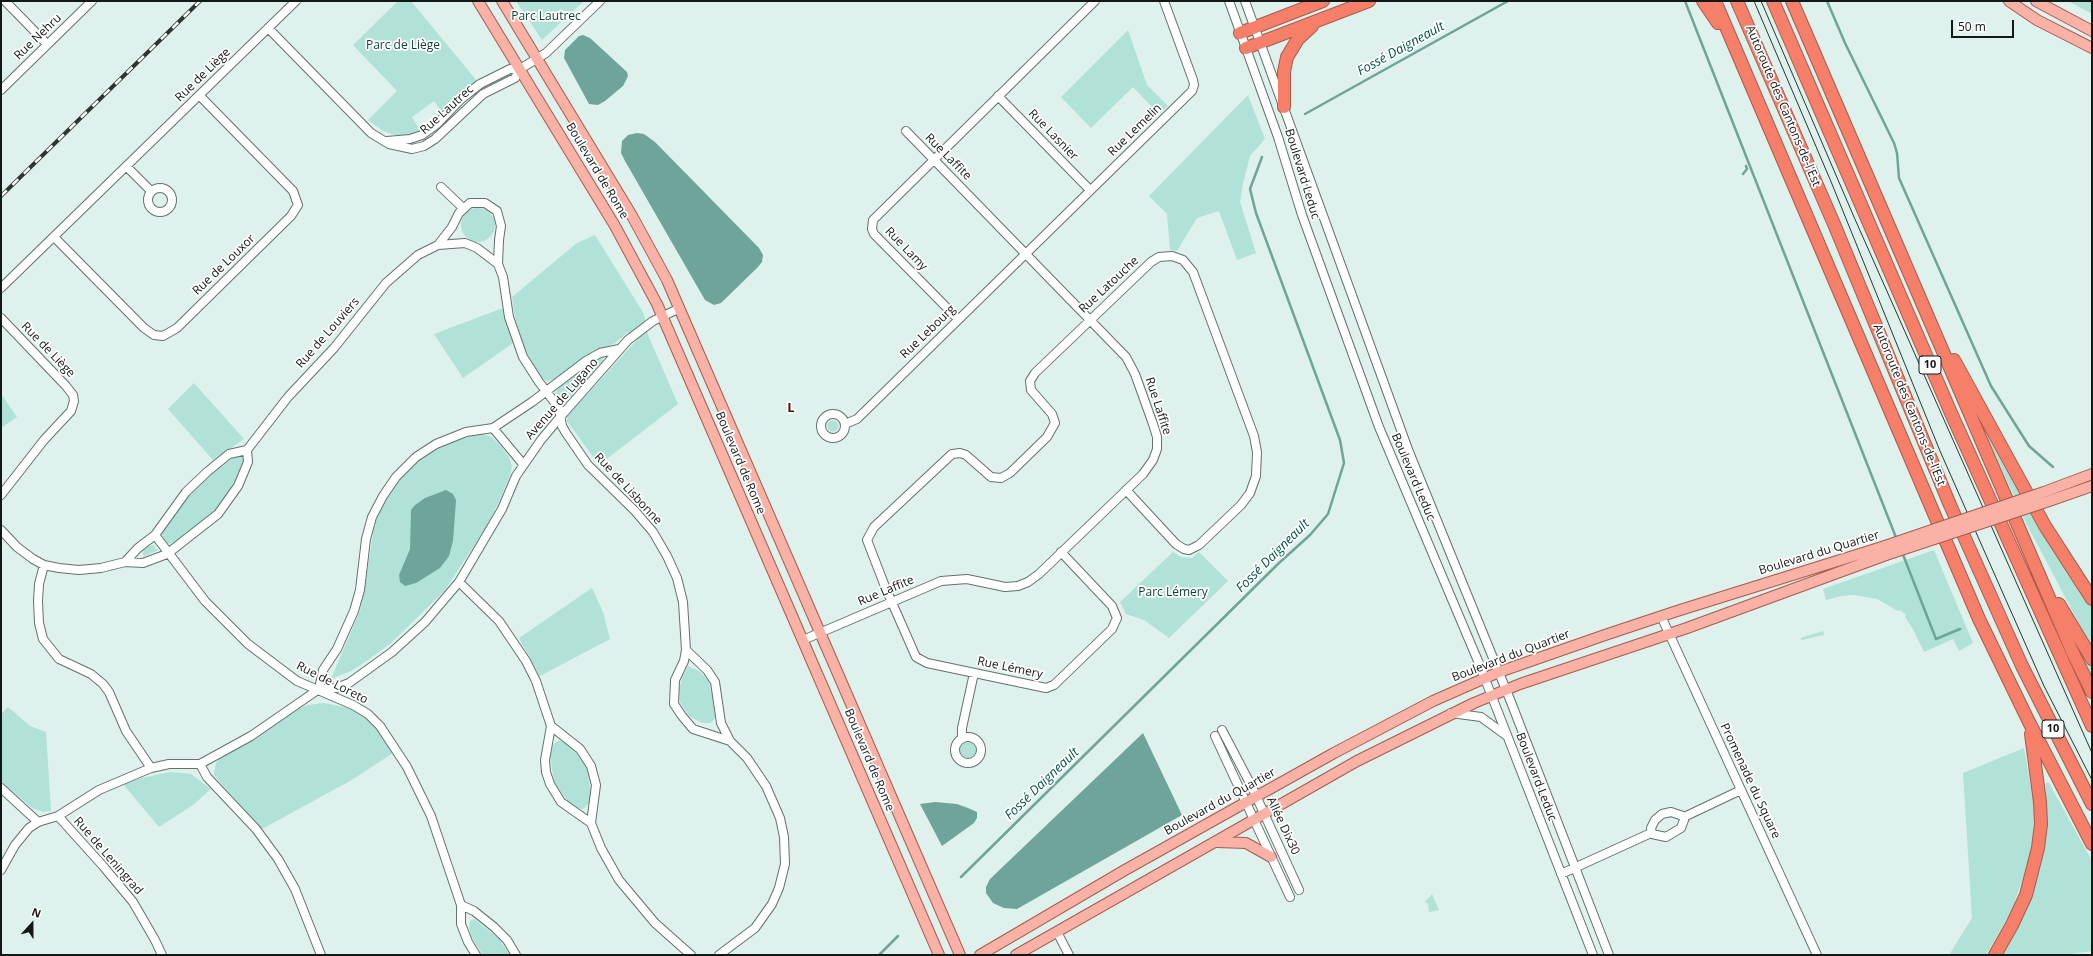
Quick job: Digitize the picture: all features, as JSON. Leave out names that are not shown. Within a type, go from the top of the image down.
[{"type":"highway","points":[[1240,33],[1323,1]]},
{"type":"highway","points":[[1246,48],[1318,22],[1369,1]]},
{"type":"highway","points":[[1703,1],[1735,47]]},
{"type":"highway","points":[[1715,1],[1956,568],[2029,722],[2092,844]]},
{"type":"highway","name":"Autoroute des Cantons-de-l'Est","points":[[1738,1],[1834,224],[1950,505],[2022,666],[2092,804]]},
{"type":"highway","name":"10","points":[[1773,1],[1952,413],[2092,726]]},
{"type":"highway","points":[[1792,1],[2072,651],[2092,692]]},
{"type":"highway","points":[[1284,107],[1284,72],[1287,56],[1298,39],[1318,22]]},
{"type":"highway","points":[[1925,311],[1978,401],[2045,526],[2092,599]]},
{"type":"highway","points":[[2034,562],[2092,659]]},
{"type":"highway","points":[[1995,955],[2022,905],[2033,873],[2038,848],[2041,824],[2040,802],[2029,722]]},
{"type":"main road","name":"Boulevard de Rome","points":[[478,1],[615,226],[662,316],[939,955]]},
{"type":"main road","name":"Boulevard de Rome","points":[[502,1],[641,232],[680,308],[960,955]]},
{"type":"main road","points":[[2009,1],[2037,20],[2092,48]]},
{"type":"main road","points":[[2036,1],[2092,31]]},
{"type":"main road","name":"Boulevard du Quartier","points":[[2047,496],[2092,474]]},
{"type":"main road","name":"Boulevard du Quartier","points":[[1016,955],[1381,748],[1451,713],[1492,695],[1668,634],[1884,551],[2047,496],[2092,486]]},
{"type":"main road","name":"Boulevard du Quartier","points":[[980,955],[1246,802],[1397,719],[1484,678],[1661,616],[1884,551]]},
{"type":"main road","points":[[1215,842],[1241,842],[1256,847],[1271,857]]},
{"type":"street","points":[[4,1],[47,44]]},
{"type":"street","name":"Rue Nehru","points":[[1,90],[92,1]]},
{"type":"street","name":"Rue de Liège","points":[[1,288],[296,1]]},
{"type":"street","name":"Rue Lautrec","points":[[268,28],[366,128],[384,141],[410,139],[422,135],[434,126],[480,84],[510,70],[520,69],[537,59],[550,49],[600,1]]},
{"type":"street","points":[[933,159],[1095,1]]},
{"type":"street","name":"Rue Lemelin","points":[[1026,253],[1194,87],[1193,80],[1164,1]]},
{"type":"street","name":"Boulevard Leduc","points":[[1229,1],[1278,137],[1300,210],[1377,420],[1492,695],[1593,955]]},
{"type":"street","name":"Boulevard Leduc","points":[[1245,1],[1407,447],[1499,672],[1609,955]]},
{"type":"street","name":"Rue de Louxor","points":[[54,237],[144,328],[154,335],[163,336],[177,328],[291,216],[298,205],[293,191],[199,95]]},
{"type":"street","name":"Rue Lasnier","points":[[998,96],[1090,190]]},
{"type":"street","name":"Rue Laffite","points":[[803,640],[948,579],[967,579],[1005,587],[1018,586],[1033,579],[1147,470],[1153,460],[1157,444],[1155,431],[1131,365],[1122,353],[906,131]]},
{"type":"street","name":"Rue Lamy","points":[[933,159],[877,214],[873,220],[872,229],[958,319]]},
{"type":"street","points":[[126,166],[151,192]]},
{"type":"street","points":[[441,187],[463,208],[470,203],[477,202],[492,206],[497,211],[502,226],[498,240],[498,264],[503,277],[509,317],[517,343],[531,370],[559,408],[561,416]]},
{"type":"street","name":"Rue de Louviers","points":[[438,245],[452,227],[463,208]]},
{"type":"street","name":"Rue de Louviers","points":[[247,450],[288,397],[334,348],[386,283],[418,255],[438,245],[465,243],[477,248],[498,264]]},
{"type":"street","name":"Rue Lebourg","points":[[845,424],[857,418],[1026,253]]},
{"type":"street","name":"Rue Latouche","points":[[891,602],[868,546],[867,537],[870,531],[952,454],[966,454],[991,477],[1002,478],[1010,473],[1047,437],[1055,423],[1052,414],[1032,392],[1030,385],[1032,378],[1153,260],[1169,256],[1183,260],[1193,272],[1257,447],[1256,476],[1247,497],[1199,545],[1193,549],[1184,549],[1176,544],[1126,490]]},
{"type":"street","name":"Avenue de Lugano","points":[[1,870],[19,840],[29,828],[38,822],[58,816],[99,790],[151,768],[170,764],[200,764],[252,736],[319,689],[336,688],[349,684],[392,652],[425,622],[459,582],[499,516],[523,464],[561,416],[613,359],[619,349],[634,335],[645,326],[662,316],[680,308]]},
{"type":"street","name":"Rue de Liège","points":[[1,318],[66,386],[73,395],[74,401],[71,411],[41,444],[1,495]]},
{"type":"street","name":"Avenue de Lugano","points":[[319,689],[323,670],[337,649],[354,611],[370,523],[383,496],[400,473],[425,450],[466,432],[493,428],[600,353],[619,349]]},
{"type":"street","name":"Rue de Lisbonne","points":[[561,416],[562,426],[588,465],[644,521],[668,556],[677,578],[682,602],[686,650],[684,661],[675,680],[674,704],[677,710],[693,729],[730,741]]},
{"type":"street","points":[[493,428],[523,464]]},
{"type":"street","points":[[1,530],[17,547],[44,565],[79,570],[101,568],[125,562],[143,563],[167,554],[218,514],[238,486],[248,462],[247,450],[229,454],[207,472],[186,492],[155,535],[138,548],[125,562]]},
{"type":"street","name":"Rue de Loreto","points":[[155,535],[167,554],[212,608],[245,641],[284,672],[298,681],[353,705],[368,714],[380,726],[396,747],[431,816],[461,905],[461,924],[468,942],[476,955]]},
{"type":"street","name":"Rue Lémery","points":[[891,602],[916,657],[927,663],[1036,687],[1049,688],[1115,626],[1117,614],[1112,606],[1061,552]]},
{"type":"street","points":[[44,565],[39,584],[38,601],[39,623],[43,639],[59,659],[91,674],[103,684],[109,692],[126,731],[151,768]]},
{"type":"street","points":[[459,582],[484,604],[512,638],[536,681],[552,726],[580,749],[591,766],[596,785],[591,823]]},
{"type":"street","name":"Promenade du Square","points":[[1661,616],[1668,634],[1818,955]]},
{"type":"street","name":"Rue de Lisbonne","points":[[686,650],[707,670],[715,682],[722,723],[730,741],[753,766],[769,791],[781,822],[785,856],[779,888],[765,916],[745,936],[719,955]]},
{"type":"street","points":[[962,738],[962,728],[974,673]]},
{"type":"street","points":[[1451,713],[1481,718],[1509,738]]},
{"type":"street","points":[[552,726],[545,760],[546,772],[550,784],[561,802],[591,823],[611,866],[629,894],[655,923],[691,955]]},
{"type":"street","name":"Allée Dix30","points":[[1222,730],[1256,797],[1299,890]]},
{"type":"street","name":"Allée Dix30","points":[[1215,736],[1290,897]]},
{"type":"street","points":[[200,764],[206,777],[256,828],[278,859],[295,889],[321,955]]},
{"type":"street","points":[[1,788],[38,822]]},
{"type":"street","points":[[1651,832],[1660,837],[1669,836],[1681,828],[1684,817],[1741,790]]},
{"type":"street","points":[[1651,832],[1653,822],[1662,814],[1674,812],[1684,817]]},
{"type":"street","name":"Rue de Leningrad","points":[[58,816],[133,902],[162,955]]},
{"type":"street","points":[[1561,874],[1651,832]]},
{"type":"street","points":[[461,905],[474,911],[494,928],[506,940],[516,955]]},
{"type":"street","points":[[1057,932],[1069,955]]},
{"type":"green space","name":"Parc de Liège","points":[[398,1],[411,1],[477,81],[445,110],[441,111],[434,101],[412,117],[420,131],[408,135],[395,135],[383,131],[368,120],[397,91],[353,45]]},
{"type":"green space","name":"Parc Lautrec","points":[[516,1],[584,1],[542,40]]},
{"type":"green space","points":[[2068,1],[2092,1],[2092,14]]},
{"type":"green space","points":[[1128,30],[1147,85],[1168,106],[1159,114],[1133,87],[1091,128],[1061,97]]},
{"type":"green space","points":[[1248,95],[1265,139],[1250,156],[1240,202],[1256,253],[1237,260],[1219,211],[1197,218],[1177,251],[1170,250],[1167,214],[1149,196]]},
{"type":"green space","points":[[478,208],[490,213],[495,225],[490,237],[478,242],[466,237],[461,225],[466,213]]},
{"type":"green space","points":[[595,235],[644,314],[648,335],[678,404],[599,465],[567,421],[567,416],[637,340],[628,332],[615,343],[591,353],[553,380],[546,381],[540,376],[525,350],[515,317],[512,297],[577,243]]},
{"type":"green space","points":[[503,308],[513,343],[463,378],[434,334]]},
{"type":"green space","points":[[602,356],[604,363],[569,401],[561,402],[556,395],[557,388]]},
{"type":"green space","points":[[194,383],[244,439],[213,460],[168,409]]},
{"type":"green space","points":[[1965,387],[2092,603],[2092,648],[2026,523]]},
{"type":"green space","points":[[1,394],[17,417],[1,428]]},
{"type":"green space","points":[[831,421],[835,421],[837,422],[837,430],[831,431],[828,428],[828,424]]},
{"type":"green space","points":[[479,434],[490,436],[500,445],[509,457],[512,466],[510,475],[498,504],[485,529],[445,590],[420,615],[391,643],[368,660],[351,671],[331,679],[360,611],[374,527],[379,510],[388,495],[413,463],[448,443]]},
{"type":"green space","points":[[234,457],[242,457],[245,461],[241,472],[218,509],[178,541],[168,544],[164,541],[162,532],[179,507],[201,483]]},
{"type":"green space","points":[[154,545],[157,551],[144,556],[142,551],[144,548]]},
{"type":"green space","points":[[1934,550],[1973,643],[1959,651],[1953,639],[1924,652],[1913,629],[1905,617],[1906,615],[1900,610],[1898,611],[1877,599],[1854,595],[1841,596],[1826,600],[1823,589]]},
{"type":"green space","name":"Parc Lémery","points":[[1173,552],[1181,557],[1192,558],[1199,552],[1228,581],[1169,638],[1144,620],[1126,614],[1120,602]]},
{"type":"green space","points":[[592,588],[603,612],[610,639],[540,676],[519,638]]},
{"type":"green space","points":[[1823,631],[1824,635],[1802,640],[1800,638]]},
{"type":"green space","points":[[2080,648],[2092,667],[2092,678],[2076,650]]},
{"type":"green space","points":[[688,666],[699,671],[708,680],[716,710],[715,718],[711,723],[702,723],[689,716],[680,702],[679,690],[682,678]]},
{"type":"green space","points":[[324,703],[348,708],[368,720],[377,729],[393,753],[350,781],[262,829],[216,778],[214,774],[216,763],[220,758],[257,737],[295,710],[308,705]]},
{"type":"green space","points":[[8,707],[30,726],[46,732],[51,811],[43,812],[32,808],[1,781],[1,714]]},
{"type":"green space","points":[[558,741],[564,741],[572,747],[587,768],[591,795],[589,803],[583,809],[575,808],[569,803],[554,782],[550,753],[553,745]]},
{"type":"green space","points":[[968,742],[975,747],[976,750],[971,757],[968,758],[961,753],[960,750],[965,743]]},
{"type":"green space","points":[[2024,748],[2034,806],[2033,840],[2024,876],[2011,912],[1986,955],[1949,955],[1972,918],[1963,773]]},
{"type":"green space","points":[[170,772],[191,774],[211,789],[193,805],[159,827],[123,784]]},
{"type":"green space","points":[[2046,783],[2049,783],[2092,861],[2092,951],[2064,955],[2001,955],[2027,907],[2041,862],[2046,827]]},
{"type":"green space","points":[[1432,894],[1439,910],[1429,912],[1428,904],[1425,902]]},
{"type":"green space","points":[[474,919],[499,939],[510,955],[483,955],[472,938],[469,929],[470,921]]},
{"type":"shaded area","points":[[583,35],[590,38],[627,72],[628,76],[623,86],[598,105],[589,104],[564,58],[565,50],[579,36]]},
{"type":"shaded area","points":[[637,133],[644,134],[655,142],[759,248],[763,255],[762,262],[757,268],[721,303],[714,305],[705,300],[621,153],[622,141],[628,135]]},
{"type":"shaded area","points":[[446,490],[453,494],[456,500],[453,541],[449,556],[440,568],[416,583],[405,586],[400,582],[399,575],[410,549],[411,510],[425,498]]},
{"type":"shaded area","points":[[1143,733],[1182,815],[1017,909],[1004,908],[993,903],[986,893],[986,887],[990,879]]},
{"type":"shaded area","points":[[935,802],[957,804],[968,808],[977,812],[977,818],[974,823],[942,846],[920,804]]},
{"type":"waterway","name":"Fossé Daigneault","points":[[1305,114],[1508,1]]},
{"type":"waterway","points":[[1685,1],[1897,540]]},
{"type":"waterway","points":[[1827,1],[1845,43],[1894,143],[1897,153],[1899,178],[1991,386],[2029,446],[2053,467]]},
{"type":"waterway","name":"Fossé Daigneault","points":[[961,877],[1279,563],[1310,535],[1328,514],[1344,463],[1340,440],[1256,213],[1250,189],[1262,157]]},
{"type":"waterway","name":"Fossé Daigneault","points":[[1743,174],[1747,169],[1746,166]]},
{"type":"waterway","points":[[1902,552],[1936,639],[1960,629]]},
{"type":"waterway","name":"Fossé Daigneault","points":[[879,955],[898,936]]},
{"type":"tram line","points":[[1754,1],[1832,184],[1940,451],[2044,686],[2092,780]]},
{"type":"tram line","points":[[1761,1],[1854,217],[2092,753]]},
{"type":"railway","points":[[1,196],[200,1]]},
{"type":"district","name":"L","points":[[791,408]]}]
